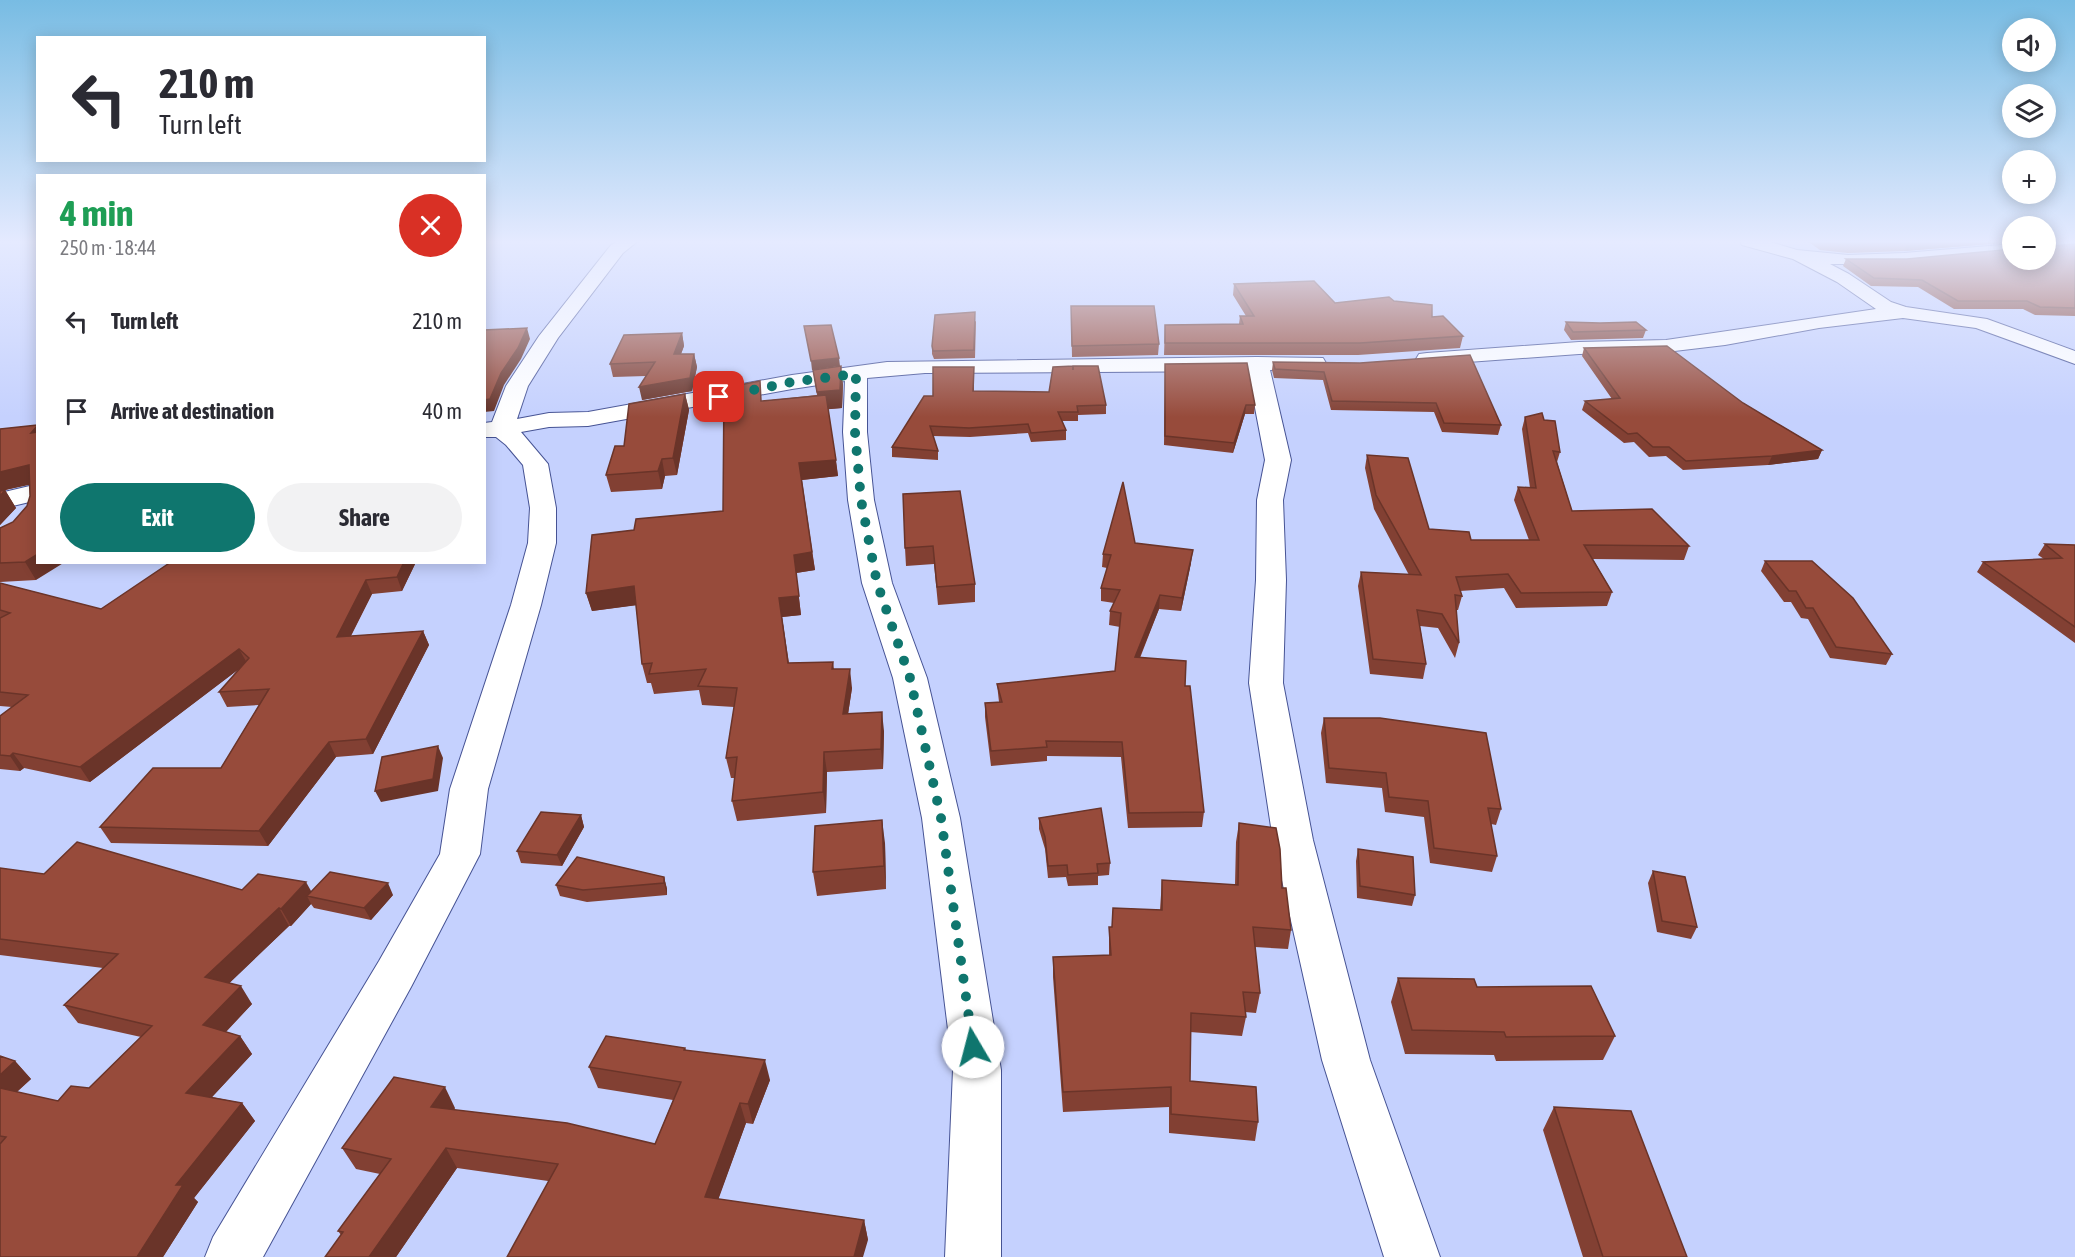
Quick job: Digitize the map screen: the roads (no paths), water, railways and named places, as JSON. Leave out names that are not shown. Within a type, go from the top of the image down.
[{"type":"street","points":[[493,429],[549,336],[577,300]]},
{"type":"street","points":[[1875,300],[1884,306],[1904,312],[1980,323],[2075,358]]},
{"type":"street","points":[[1401,360],[1579,348],[1666,346],[1725,339],[1820,322],[1904,312]]},
{"type":"street","points":[[1257,363],[1278,460],[1270,500],[1271,580],[1266,683],[1293,840],[1346,1059],[1412,1257]]},
{"type":"street","points":[[493,429],[549,420],[588,419],[792,382],[925,367],[1094,368],[1336,363]]},
{"type":"street","points":[[856,374],[855,432],[861,500],[877,583],[910,678],[941,818],[977,1070],[973,1257]]},
{"type":"street","points":[[533,461],[556,431],[588,419]]},
{"type":"street","points":[[233,1257],[396,974],[460,854],[470,789],[526,605],[542,543],[543,508],[533,461],[514,440],[493,429]]},
{"type":"street","points":[[0,501],[36,492]]},
{"type":"street","points":[[21,524],[36,502]]}]
